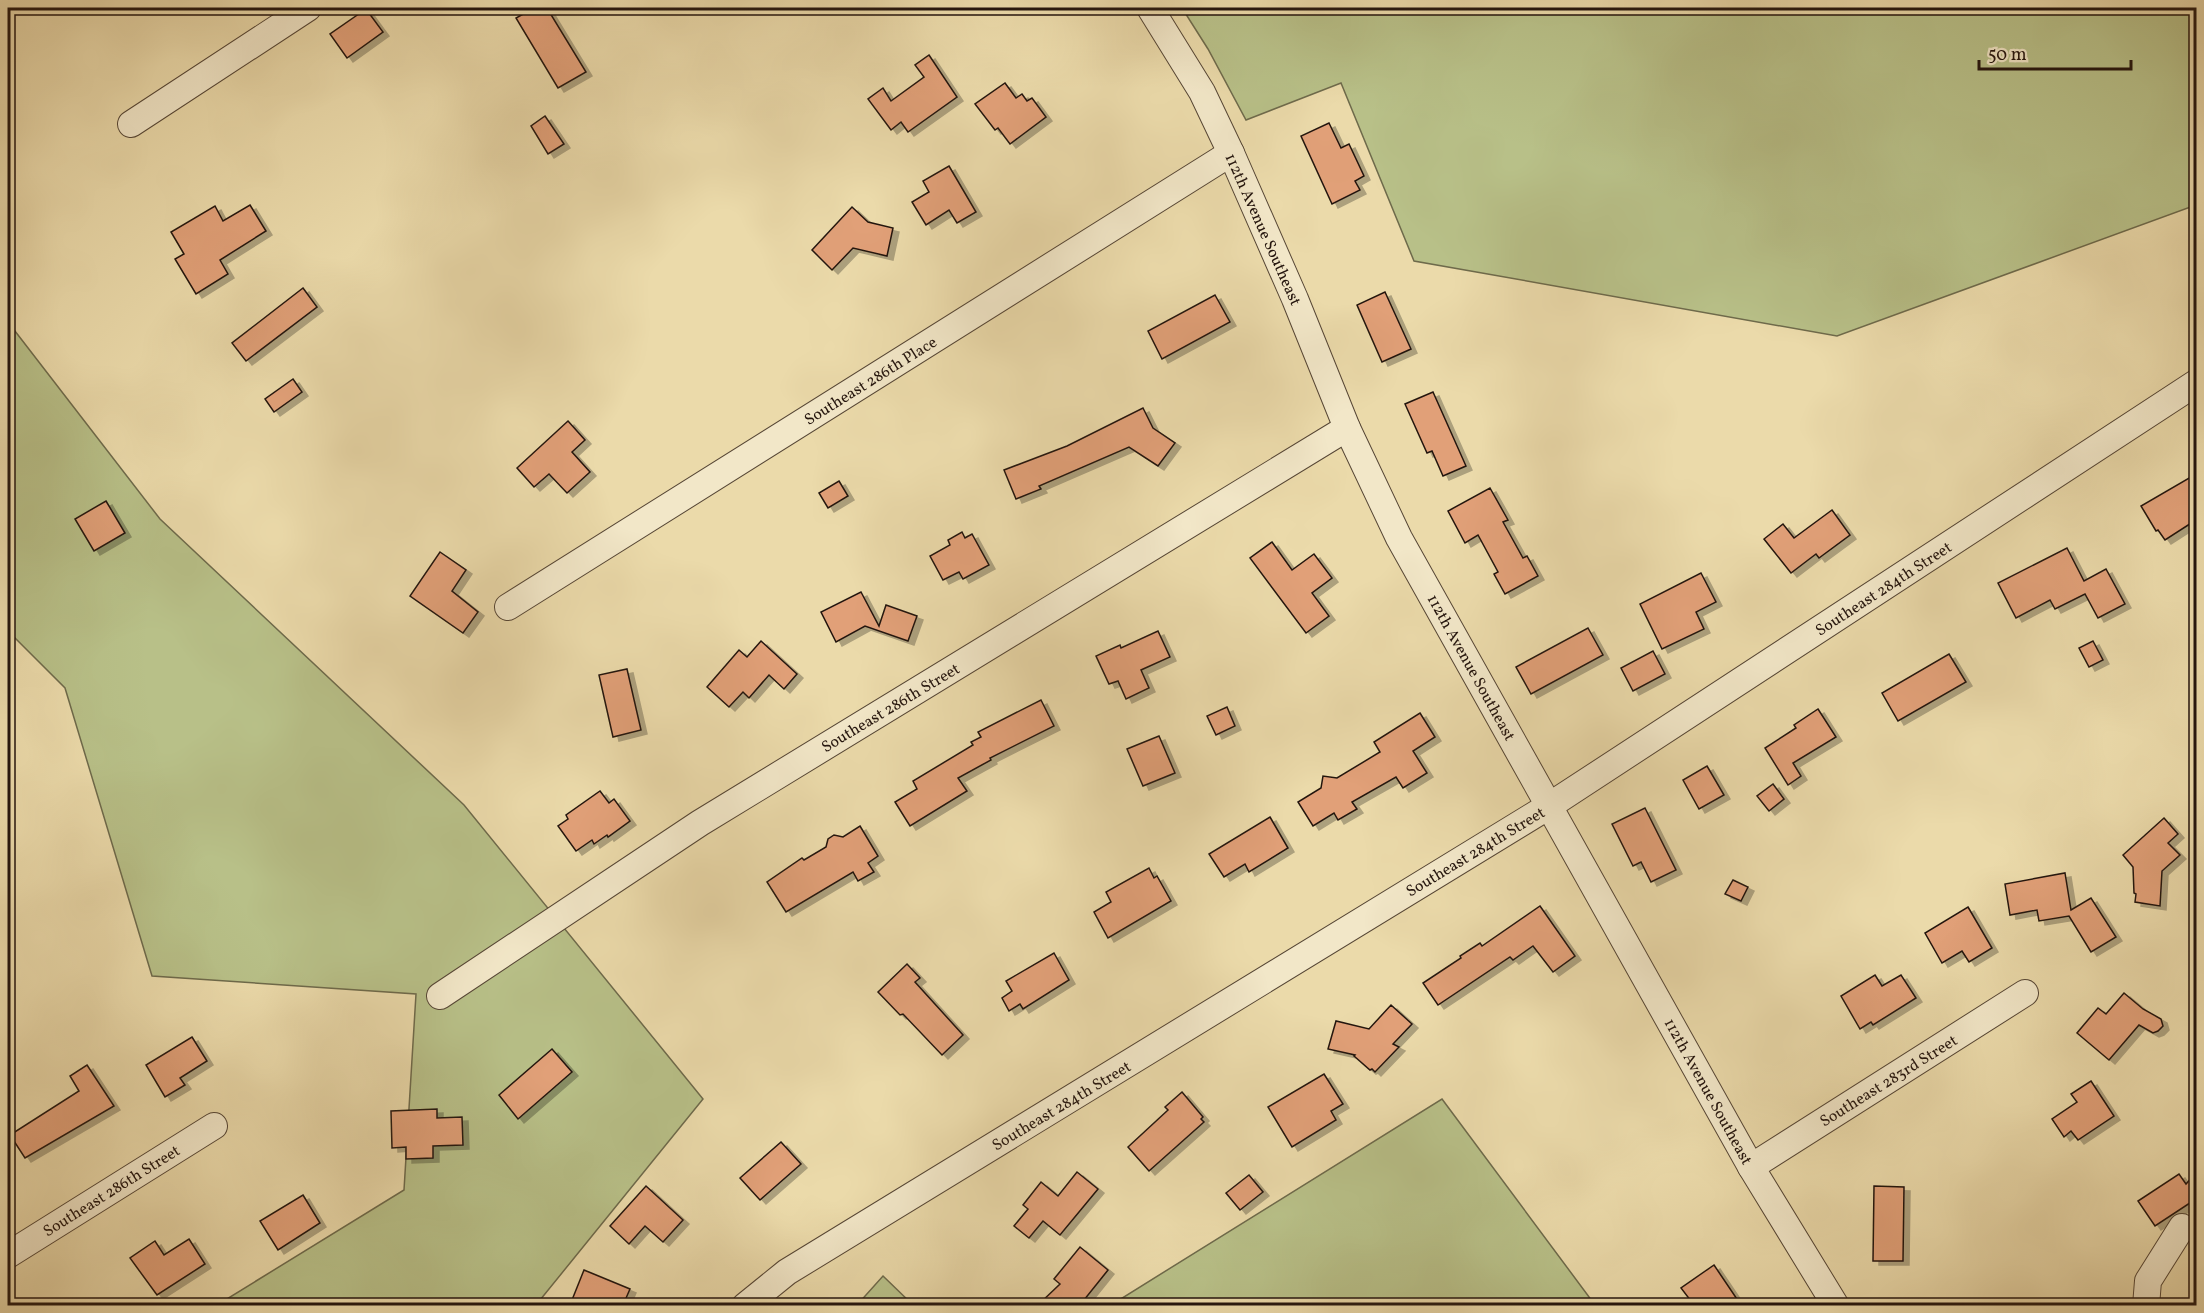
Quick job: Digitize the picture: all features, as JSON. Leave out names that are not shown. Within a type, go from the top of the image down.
[{"type":"street","points":[[131,124],[308,8]]},
{"type":"street","name":"112th Avenue Southeast","points":[[1150,8],[1202,92],[1232,153],[1347,428],[1399,538],[1751,1167],[1836,1305]]},
{"type":"street","name":"Southeast 286th Place","points":[[508,607],[1232,153]]},
{"type":"street","name":"Southeast 284th Street","points":[[746,1305],[749,1300],[797,1266],[1549,806],[2196,383]]},
{"type":"street","name":"Southeast 286th Street","points":[[440,996],[700,823],[1347,428]]},
{"type":"street","name":"Southeast 283rd Street","points":[[1751,1167],[2025,993]]},
{"type":"street","name":"Southeast 286th Street","points":[[8,1255],[214,1126]]},
{"type":"street","points":[[2146,1305],[2148,1281],[2182,1227]]},
{"type":"green space","points":[[1182,8],[2196,8],[2196,205],[1837,336],[1414,261],[1341,83],[1246,120],[1208,49]]},
{"type":"green space","points":[[8,322],[160,519],[464,805],[703,1099],[536,1305],[217,1305],[404,1190],[416,994],[152,976],[65,688],[8,631]]},
{"type":"green space","points":[[1442,1099],[1595,1305],[1111,1305]]},
{"type":"green space","points":[[883,1276],[913,1305],[857,1305]]},
{"type":"building","points":[[534,8],[547,8],[586,72],[558,88],[516,18]]},
{"type":"building","points":[[366,9],[383,32],[347,58],[330,34]]},
{"type":"building","points":[[929,55],[957,97],[908,132],[901,122],[891,130],[868,99],[883,88],[891,101],[924,77],[915,65]]},
{"type":"building","points":[[1005,83],[1016,98],[1022,94],[1027,101],[1032,98],[1046,117],[1010,144],[998,128],[995,130],[975,104]]},
{"type":"building","points":[[545,116],[564,144],[548,154],[531,126]]},
{"type":"building","points":[[1329,123],[1341,148],[1349,144],[1364,176],[1355,181],[1360,190],[1332,204],[1301,136]]},
{"type":"building","points":[[949,166],[976,212],[957,223],[949,210],[926,225],[912,202],[929,192],[923,181]]},
{"type":"building","points":[[250,205],[266,231],[220,260],[228,274],[196,294],[175,259],[184,254],[171,232],[215,206],[223,221]]},
{"type":"building","points":[[852,207],[868,222],[893,228],[887,256],[853,248],[832,270],[812,250]]},
{"type":"building","points":[[303,288],[317,307],[246,361],[232,343]]},
{"type":"building","points":[[1385,292],[1411,349],[1382,362],[1357,305]]},
{"type":"building","points":[[1215,295],[1230,322],[1162,359],[1148,331]]},
{"type":"building","points":[[293,379],[302,392],[274,412],[265,399]]},
{"type":"building","points":[[1433,392],[1466,466],[1443,476],[1432,451],[1427,453],[1405,404]]},
{"type":"building","points":[[1143,408],[1153,428],[1175,443],[1158,466],[1129,447],[1039,486],[1041,489],[1016,499],[1004,470],[1067,446]]},
{"type":"building","points":[[568,421],[585,440],[572,452],[590,472],[567,493],[549,474],[534,487],[517,468]]},
{"type":"building","points":[[2196,474],[2196,520],[2165,540],[2158,530],[2156,531],[2141,506]]},
{"type":"building","points":[[839,481],[848,496],[828,508],[819,493]]},
{"type":"building","points":[[1490,488],[1508,520],[1503,522],[1523,558],[1527,556],[1538,576],[1505,594],[1494,574],[1498,572],[1478,535],[1465,543],[1448,511]]},
{"type":"building","points":[[106,501],[125,533],[94,551],[75,519]]},
{"type":"building","points":[[1832,510],[1850,535],[1819,558],[1816,554],[1791,573],[1764,539],[1783,524],[1794,538]]},
{"type":"building","points":[[962,532],[965,538],[972,534],[989,565],[963,579],[959,572],[943,580],[930,556],[950,545],[948,540]]},
{"type":"building","points":[[1272,542],[1292,570],[1314,554],[1332,578],[1312,593],[1329,616],[1306,633],[1250,558]]},
{"type":"building","points":[[2067,548],[2084,581],[2106,569],[2125,604],[2098,618],[2085,594],[2055,609],[2050,600],[2016,618],[1998,583]]},
{"type":"building","points":[[440,552],[466,570],[452,591],[478,612],[463,633],[410,596]]},
{"type":"building","points":[[1701,573],[1716,602],[1696,612],[1704,629],[1662,649],[1640,604]]},
{"type":"building","points":[[861,592],[879,626],[886,605],[917,616],[908,641],[865,626],[836,642],[821,612]]},
{"type":"building","points":[[1588,628],[1603,655],[1531,694],[1516,667]]},
{"type":"building","points":[[1158,631],[1170,657],[1141,670],[1149,688],[1126,699],[1118,681],[1109,684],[1096,656],[1120,645],[1121,648]]},
{"type":"building","points":[[761,641],[797,674],[784,689],[769,675],[749,698],[743,692],[729,707],[707,687],[739,650],[747,657]]},
{"type":"building","points":[[2093,641],[2103,660],[2089,667],[2079,648]]},
{"type":"building","points":[[1653,651],[1665,674],[1633,691],[1621,668]]},
{"type":"building","points":[[1949,654],[1966,682],[1898,721],[1882,693]]},
{"type":"building","points":[[627,669],[641,730],[613,737],[599,675]]},
{"type":"building","points":[[1041,700],[1054,726],[990,758],[991,760],[958,778],[967,791],[910,826],[895,802],[917,789],[913,781],[973,745],[971,742],[981,737],[978,732]]},
{"type":"building","points":[[1227,707],[1235,726],[1216,735],[1207,716]]},
{"type":"building","points":[[1818,709],[1836,737],[1793,763],[1801,776],[1788,785],[1765,748],[1796,728],[1794,725]]},
{"type":"building","points":[[1420,713],[1435,737],[1413,751],[1427,773],[1403,788],[1396,777],[1352,802],[1357,809],[1338,820],[1334,813],[1313,826],[1298,802],[1321,788],[1323,776],[1337,778],[1380,752],[1374,742]]},
{"type":"building","points":[[1159,736],[1175,773],[1143,786],[1127,749]]},
{"type":"building","points":[[1707,766],[1724,795],[1699,809],[1683,780]]},
{"type":"building","points":[[1773,784],[1784,799],[1769,811],[1757,796]]},
{"type":"building","points":[[600,791],[609,803],[614,799],[630,821],[608,837],[607,835],[594,844],[592,840],[576,851],[558,826],[568,819],[566,815]]},
{"type":"building","points":[[1645,808],[1676,870],[1651,882],[1641,862],[1633,866],[1612,824]]},
{"type":"building","points":[[1270,817],[1288,848],[1249,872],[1245,864],[1224,877],[1209,854]]},
{"type":"building","points":[[2164,818],[2178,834],[2168,843],[2180,855],[2162,871],[2160,906],[2135,902],[2133,867],[2123,855]]},
{"type":"building","points":[[860,826],[878,856],[868,863],[874,872],[858,881],[853,872],[786,912],[767,882],[802,858],[804,860],[826,847],[828,839],[834,835],[843,837]]},
{"type":"building","points":[[1149,868],[1154,878],[1157,876],[1171,901],[1108,938],[1094,912],[1111,902],[1106,892]]},
{"type":"building","points":[[2065,873],[2071,910],[2091,898],[2116,937],[2091,952],[2069,916],[2039,921],[2037,910],[2010,915],[2005,884]]},
{"type":"building","points":[[1733,880],[1748,887],[1741,901],[1725,894]]},
{"type":"building","points":[[1540,906],[1575,956],[1553,972],[1533,946],[1513,960],[1510,957],[1438,1005],[1423,983],[1461,958],[1460,956],[1480,943],[1482,946]]},
{"type":"building","points":[[1968,907],[1992,948],[1969,962],[1962,951],[1942,963],[1925,933]]},
{"type":"building","points":[[1054,953],[1069,980],[1023,1009],[1020,1004],[1009,1011],[1002,998],[1012,991],[1006,981]]},
{"type":"building","points":[[907,964],[920,978],[915,982],[963,1035],[942,1055],[903,1014],[900,1015],[878,992]]},
{"type":"building","points":[[1875,975],[1882,986],[1901,975],[1916,998],[1873,1025],[1871,1022],[1860,1029],[1841,996]]},
{"type":"building","points":[[2124,993],[2143,1009],[2161,1019],[2163,1026],[2153,1033],[2139,1025],[2109,1060],[2077,1033],[2098,1008],[2106,1014]]},
{"type":"building","points":[[1391,1005],[1412,1024],[1393,1044],[1399,1047],[1375,1072],[1355,1055],[1328,1049],[1336,1021],[1369,1029]]},
{"type":"building","points":[[192,1037],[207,1061],[180,1078],[185,1085],[165,1097],[146,1065]]},
{"type":"building","points":[[552,1049],[572,1072],[518,1119],[499,1095]]},
{"type":"building","points":[[87,1065],[114,1106],[25,1158],[10,1135],[79,1091],[70,1076]]},
{"type":"building","points":[[1324,1074],[1343,1104],[1331,1111],[1336,1120],[1292,1147],[1268,1107]]},
{"type":"building","points":[[2091,1081],[2114,1116],[2078,1140],[2071,1131],[2064,1137],[2052,1119],[2077,1102],[2071,1094]]},
{"type":"building","points":[[1182,1092],[1203,1117],[1201,1119],[1204,1122],[1149,1171],[1128,1147],[1168,1110],[1165,1107]]},
{"type":"building","points":[[437,1109],[437,1118],[462,1117],[463,1145],[433,1146],[433,1158],[406,1159],[406,1147],[392,1148],[391,1111]]},
{"type":"building","points":[[781,1142],[801,1164],[760,1200],[740,1178]]},
{"type":"building","points":[[1077,1172],[1098,1189],[1060,1235],[1043,1221],[1029,1238],[1014,1226],[1028,1209],[1023,1205],[1041,1182],[1058,1196]]},
{"type":"building","points":[[2196,1173],[2196,1199],[2155,1226],[2138,1201],[2179,1174],[2186,1184]]},
{"type":"building","points":[[1249,1175],[1263,1192],[1240,1210],[1226,1193]]},
{"type":"building","points":[[646,1186],[683,1220],[663,1242],[645,1226],[629,1244],[610,1226]]},
{"type":"building","points":[[1874,1186],[1904,1187],[1903,1261],[1873,1261]]},
{"type":"building","points":[[303,1195],[320,1223],[278,1250],[260,1221]]},
{"type":"building","points":[[189,1239],[205,1264],[157,1295],[130,1258],[155,1241],[164,1255]]},
{"type":"building","points":[[1080,1247],[1108,1270],[1080,1305],[1038,1305],[1060,1284],[1054,1279]]},
{"type":"building","points":[[1714,1265],[1741,1305],[1694,1305],[1681,1288]]},
{"type":"building","points":[[584,1270],[630,1289],[623,1305],[570,1305]]}]
